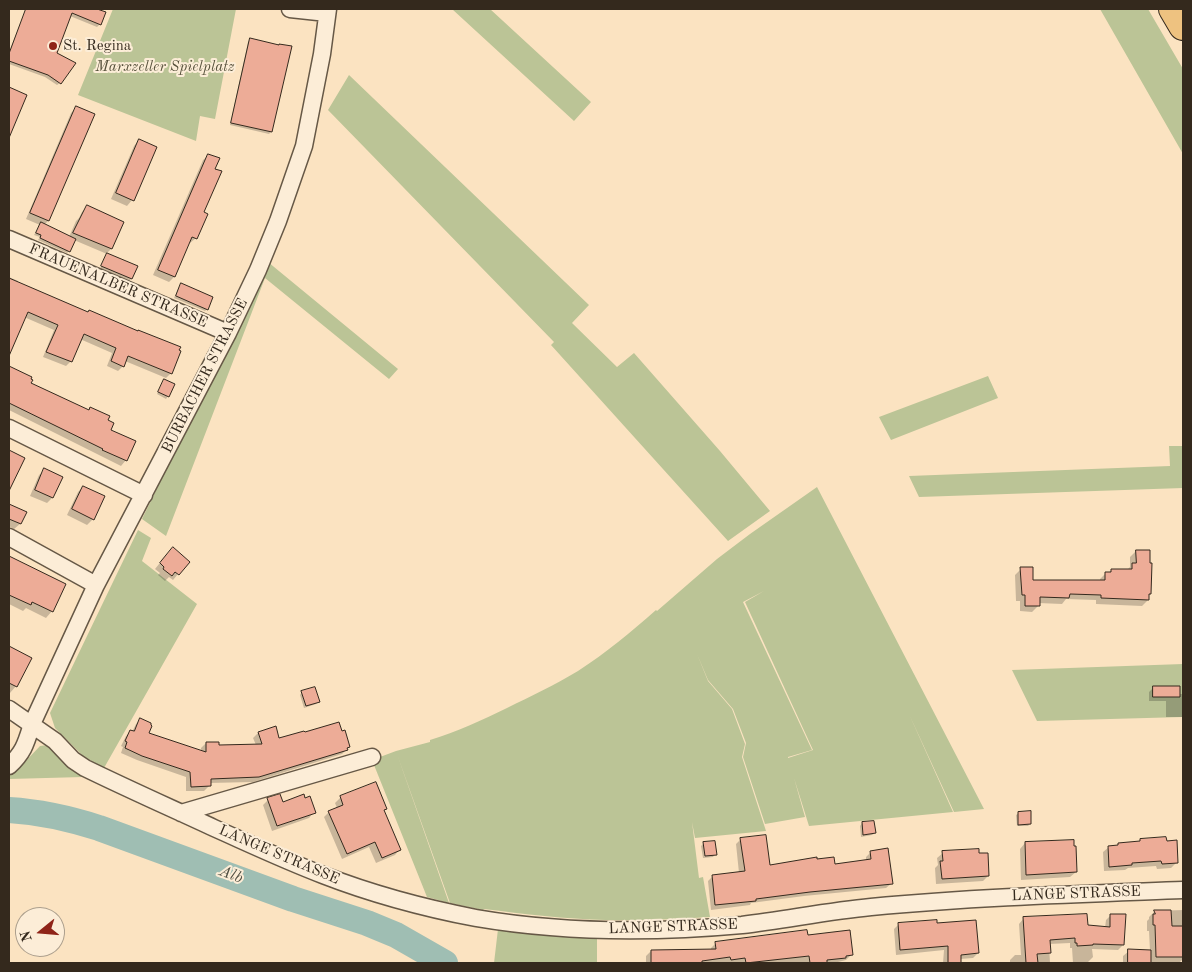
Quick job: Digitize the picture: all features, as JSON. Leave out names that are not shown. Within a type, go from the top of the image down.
[{"type":"highway","points":[[1174,9],[1183,26]]},
{"type":"street","points":[[290,9],[328,11]]},
{"type":"street","name":"BURBACHER STRASSE","points":[[32,724],[96,585],[228,334],[258,270],[278,221],[304,146],[322,54],[328,11]]},
{"type":"street","name":"FRAUENALBER STRASSE","points":[[9,239],[228,334]]},
{"type":"street","points":[[9,428],[144,495]]},
{"type":"street","points":[[9,537],[96,585]]},
{"type":"street","name":"LANGE STRASSE","points":[[9,710],[55,741],[73,760],[85,768],[284,860],[375,893],[433,909],[477,918],[552,927],[639,931],[744,924],[868,907],[974,898],[1183,890]]},
{"type":"street","points":[[9,766],[25,747],[32,724]]},
{"type":"street","name":"LANGE STRASSE","points":[[181,813],[372,757]]},
{"type":"green space","name":"Marxzeller Spielplatz","points":[[113,9],[236,9],[215,119],[200,116],[196,141],[78,95]]},
{"type":"green space","points":[[452,9],[490,9],[591,102],[574,121]]},
{"type":"green space","points":[[1100,9],[1148,9],[1183,69],[1183,154]]},
{"type":"green space","points":[[349,75],[589,305],[572,323],[617,367],[634,353],[770,511],[728,541],[551,345],[554,342],[328,110]]},
{"type":"green space","points":[[268,262],[398,369],[389,379],[265,278],[166,536],[142,519]]},
{"type":"green space","points":[[988,376],[998,398],[891,440],[879,417]]},
{"type":"green space","points":[[1169,446],[1183,446],[1183,488],[919,497],[909,476],[1170,466]]},
{"type":"green space","points":[[817,487],[984,809],[954,812],[909,714],[953,812],[809,826],[794,778],[805,817],[765,824],[743,757],[746,743],[733,709],[708,680],[697,654],[708,681],[732,709],[745,744],[742,757],[766,831],[695,838],[692,822],[699,878],[703,877],[710,917],[645,920],[591,919],[483,910],[450,903],[397,754],[449,903],[427,897],[372,760],[430,742],[430,740],[469,726],[578,671],[657,611],[717,559]],"holes":[[[764,591],[745,602],[813,750],[788,758],[812,750],[743,602]]]},
{"type":"green space","points":[[138,530],[151,538],[142,561],[197,604],[104,768],[83,756],[55,728],[50,713]]},
{"type":"green space","points":[[1183,664],[1183,717],[1037,721],[1012,670]]},
{"type":"green space","points":[[48,745],[83,774],[83,777],[9,779],[9,774],[22,765],[40,746]]},
{"type":"green space","points":[[498,929],[537,935],[597,937],[597,963],[494,963]]},
{"type":"building","points":[[26,9],[97,9],[106,12],[101,25],[72,13],[57,53],[76,63],[61,84],[48,75],[9,61],[9,54]]},
{"type":"building","points":[[250,38],[292,46],[272,132],[231,123]]},
{"type":"building","points":[[9,87],[27,95],[9,138]]},
{"type":"building","points":[[76,106],[95,114],[49,221],[30,213]]},
{"type":"building","points":[[139,139],[157,147],[134,201],[116,193]]},
{"type":"building","points":[[208,154],[220,158],[215,169],[222,171],[204,212],[208,214],[197,239],[192,237],[175,277],[158,270]]},
{"type":"building","points":[[87,205],[124,222],[112,249],[73,233]]},
{"type":"building","points":[[41,222],[76,239],[70,252],[40,238],[41,235],[36,233]]},
{"type":"building","points":[[107,253],[138,266],[132,279],[101,266]]},
{"type":"building","points":[[9,278],[88,312],[89,310],[181,347],[172,374],[128,356],[124,367],[111,361],[116,348],[84,334],[72,362],[46,352],[58,325],[28,312],[9,356]]},
{"type":"building","points":[[181,283],[213,297],[208,310],[176,296]]},
{"type":"building","points":[[9,366],[32,377],[31,383],[89,410],[90,407],[110,416],[108,420],[114,423],[111,430],[136,441],[127,461],[9,403]]},
{"type":"building","points":[[164,379],[175,384],[169,397],[158,392]]},
{"type":"building","points":[[9,450],[25,458],[9,491]]},
{"type":"building","points":[[44,468],[63,477],[53,498],[35,490]]},
{"type":"building","points":[[83,486],[105,496],[94,520],[72,509]]},
{"type":"building","points":[[9,504],[27,512],[21,524],[9,519]]},
{"type":"building","points":[[173,547],[190,562],[179,575],[175,572],[172,576],[163,569],[164,567],[160,563]]},
{"type":"building","points":[[1136,550],[1150,550],[1150,563],[1152,563],[1151,594],[1149,594],[1149,600],[1101,598],[1101,595],[1070,594],[1069,598],[1040,597],[1040,606],[1025,606],[1025,595],[1022,595],[1020,567],[1033,567],[1033,580],[1105,580],[1105,572],[1111,572],[1111,569],[1132,569],[1132,563],[1136,563]]},
{"type":"building","points":[[9,556],[66,584],[53,612],[32,602],[31,605],[9,595]]},
{"type":"building","points":[[9,646],[32,658],[17,687],[9,683]]},
{"type":"building","points":[[1153,686],[1180,686],[1180,697],[1153,697]]},
{"type":"building","points":[[315,687],[320,702],[306,706],[301,691]]},
{"type":"building","points":[[140,718],[151,723],[152,726],[149,733],[206,752],[206,742],[219,742],[219,745],[262,744],[258,732],[276,726],[279,738],[339,722],[342,731],[345,730],[350,747],[347,748],[348,750],[259,777],[211,779],[211,786],[191,787],[190,772],[142,756],[125,748],[127,742],[125,741],[130,730],[134,731]]},
{"type":"building","points":[[376,782],[387,809],[384,810],[401,850],[382,858],[375,842],[347,854],[328,811],[343,805],[340,796]]},
{"type":"building","points":[[280,794],[283,802],[304,794],[305,798],[310,796],[316,813],[277,826],[267,798]]},
{"type":"building","points":[[1031,811],[1031,824],[1018,825],[1018,812]]},
{"type":"building","points":[[874,821],[876,833],[863,835],[862,822]]},
{"type":"building","points":[[766,835],[770,865],[817,857],[817,859],[834,857],[835,864],[871,859],[870,851],[888,848],[893,884],[810,892],[756,899],[756,901],[715,905],[712,875],[745,871],[740,838]]},
{"type":"building","points":[[1166,837],[1167,841],[1177,840],[1178,863],[1162,864],[1161,861],[1109,867],[1108,846],[1140,841],[1140,839]]},
{"type":"building","points":[[1074,840],[1077,872],[1026,875],[1025,842]]},
{"type":"building","points":[[715,841],[717,855],[705,856],[703,842]]},
{"type":"building","points":[[979,849],[979,853],[988,853],[989,876],[942,879],[940,861],[943,861],[942,851]]},
{"type":"building","points":[[1154,910],[1171,910],[1172,926],[1183,926],[1183,957],[1156,957],[1155,925],[1153,925]]},
{"type":"building","points":[[1087,914],[1088,925],[1110,927],[1110,914],[1126,914],[1124,945],[1093,944],[1077,946],[1075,938],[1050,940],[1051,953],[1037,954],[1038,963],[1026,963],[1023,917]]},
{"type":"building","points":[[937,920],[937,923],[976,920],[979,953],[961,955],[961,963],[948,963],[948,946],[900,950],[898,923]]},
{"type":"building","points":[[807,930],[808,935],[850,930],[853,955],[846,956],[846,958],[827,960],[827,963],[810,963],[809,956],[746,963],[745,958],[731,960],[730,957],[702,961],[702,963],[651,963],[651,950],[716,949],[715,942]]},
{"type":"building","points":[[1128,949],[1151,950],[1151,963],[1128,963]]},
{"type":"waterway","name":"Alb","points":[[9,810],[55,816],[99,828],[293,899],[367,923],[396,935],[445,963]]},
{"type":"place","name":"St. Regina","points":[[53,46]]}]
